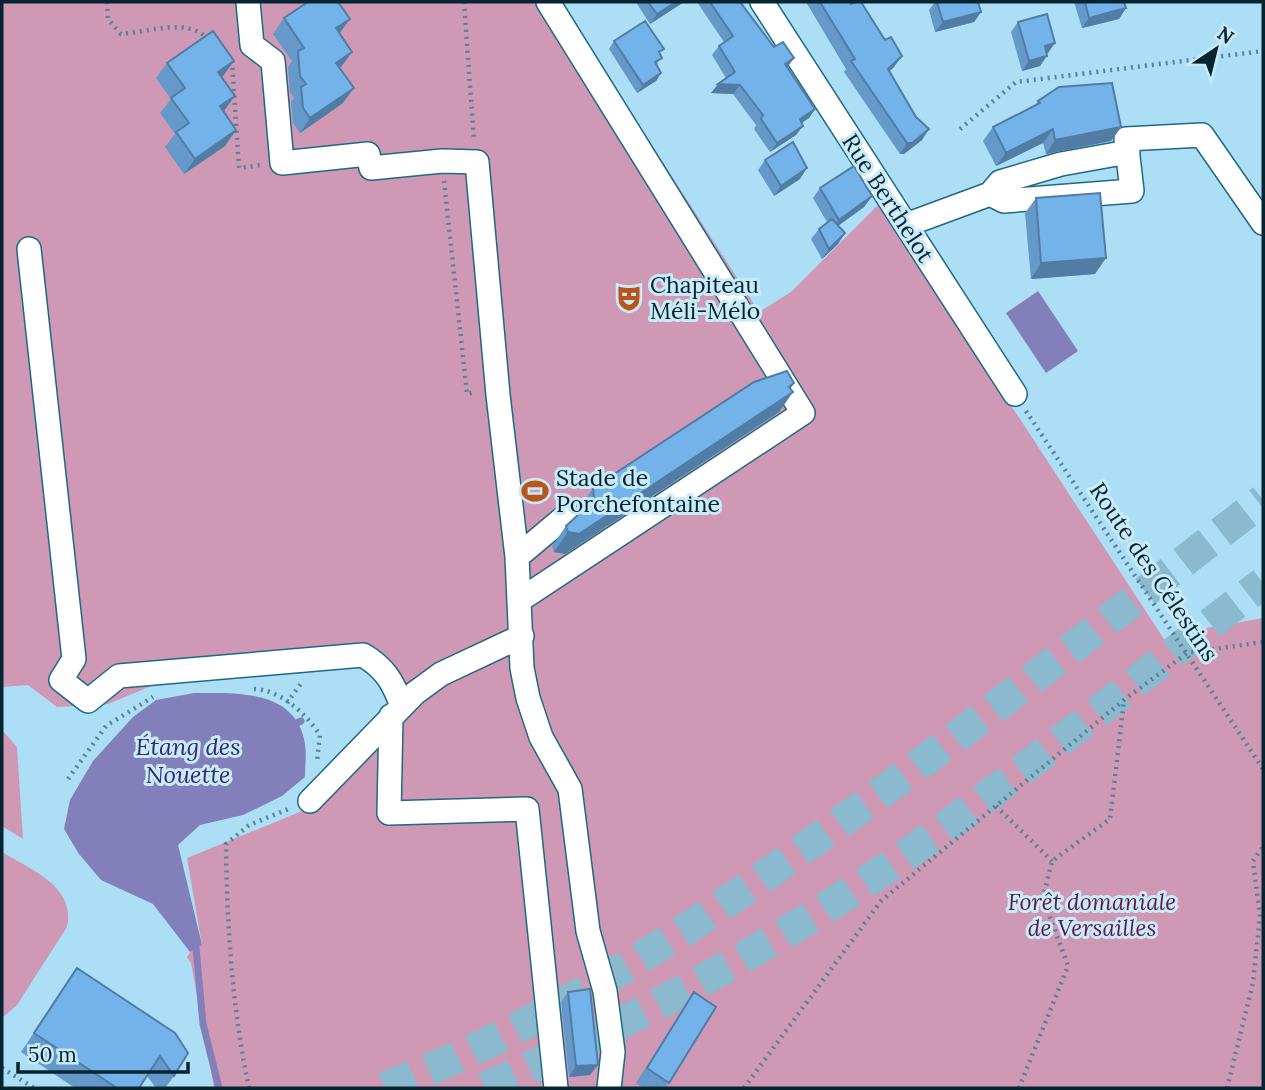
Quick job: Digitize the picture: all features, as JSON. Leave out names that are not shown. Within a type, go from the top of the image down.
[{"type":"street","points":[[248,2],[252,45],[273,61],[282,163],[369,154],[371,168],[442,161],[477,162],[497,390],[517,557],[522,668],[528,698],[541,737],[569,789],[588,931],[605,991],[613,1052],[609,1088]]},
{"type":"street","points":[[520,600],[803,413],[548,2]]},
{"type":"street","name":"Rue Berthelot","points":[[762,2],[1015,394]]},
{"type":"street","points":[[999,192],[1132,191],[1126,139],[1202,135],[1263,223]]},
{"type":"street","points":[[906,225],[999,192],[1061,164],[1129,159]]},
{"type":"street","points":[[29,249],[74,659],[61,680],[88,701],[120,676],[363,655],[380,665],[394,683],[396,711],[389,813],[527,809],[556,1088]]},
{"type":"street","points":[[517,557],[567,515]]},
{"type":"street","points":[[310,801],[396,711],[441,674],[522,636]]},
{"type":"path","points":[[107,2],[108,19],[121,34],[150,32],[180,25],[201,32],[216,47]]},
{"type":"path","points":[[464,2],[476,154]]},
{"type":"path","points":[[230,63],[252,45]]},
{"type":"path","points":[[960,129],[1016,82],[1263,51]]},
{"type":"path","points":[[223,55],[230,63],[239,168],[282,163]]},
{"type":"path","points":[[442,161],[467,394]]},
{"type":"path","name":"Route des Célestins","points":[[1015,394],[1263,769]]},
{"type":"path","points":[[744,1088],[881,901],[1125,700],[1187,653],[1263,642]]},
{"type":"path","points":[[249,689],[263,690],[306,713],[320,735],[317,763]]},
{"type":"path","points":[[68,779],[106,726],[158,694]]},
{"type":"path","points":[[1019,1088],[1068,966],[1044,898],[1052,861],[1110,819],[1125,700]]},
{"type":"path","points":[[249,1088],[240,1037],[227,917],[226,844],[249,825],[310,801]]},
{"type":"path","points":[[996,806],[1052,861]]},
{"type":"path","points":[[1227,1088],[1253,983],[1260,916],[1253,861],[1263,847]]},
{"type":"path","points":[[2,1068],[34,1088]]},
{"type":"green space","name":"Stade de Porchefontaine","points":[[2,2],[560,2],[759,312],[791,292],[879,204],[1166,642],[1190,631],[1263,618],[1263,1088],[214,1088],[191,963],[187,957],[202,945],[187,858],[307,809],[386,738],[401,739],[389,690],[360,661],[178,675],[108,704],[57,707],[28,685],[2,687]]},
{"type":"green space","points":[[2,730],[17,747],[23,839],[2,826]]},
{"type":"green space","points":[[2,852],[49,881],[65,901],[68,913],[67,927],[17,1005],[2,1018]]},
{"type":"water","points":[[1038,291],[1078,351],[1046,373],[1006,313]]},
{"type":"water","name":"Étang des Nouette","points":[[194,693],[243,694],[275,702],[288,711],[298,723],[304,739],[306,758],[305,777],[282,796],[243,815],[200,825],[178,845],[202,945],[190,952],[153,904],[101,880],[79,854],[64,829],[70,800],[93,761],[133,717],[156,700]]},
{"type":"building","points":[[308,2],[338,2],[350,19],[336,28],[352,52],[336,63],[354,88],[310,118],[303,108],[301,87],[306,84],[300,76],[298,51],[304,48],[284,18]]},
{"type":"building","points":[[648,2],[676,2],[657,14]]},
{"type":"building","points":[[710,2],[740,2],[774,47],[783,42],[794,58],[785,64],[815,109],[800,119],[803,126],[777,143],[761,119],[763,115],[740,85],[718,84],[735,72],[719,46],[733,36]]},
{"type":"building","points":[[820,2],[861,2],[885,40],[891,37],[902,56],[888,69],[916,117],[929,129],[912,143],[907,143],[851,61],[855,59]]},
{"type":"building","points":[[937,2],[978,2],[981,12],[943,22]]},
{"type":"building","points":[[1085,2],[1124,2],[1126,8],[1089,18]]},
{"type":"building","points":[[1047,14],[1055,43],[1045,46],[1047,56],[1029,61],[1018,22]]},
{"type":"building","points":[[645,21],[664,49],[659,52],[662,58],[655,62],[661,73],[643,85],[614,41]]},
{"type":"building","points":[[213,31],[234,61],[218,72],[235,96],[220,106],[236,130],[195,159],[176,132],[189,123],[171,98],[185,88],[167,63]]},
{"type":"building","points":[[1112,83],[1121,127],[1055,140],[1053,129],[1006,153],[993,127],[1040,103],[1038,101],[1059,87]]},
{"type":"building","points":[[793,142],[807,168],[781,186],[765,160]]},
{"type":"building","points":[[854,166],[872,196],[839,220],[820,188]]},
{"type":"building","points":[[1100,193],[1106,258],[1041,263],[1036,198]]},
{"type":"building","points":[[832,219],[845,233],[829,249],[819,229]]},
{"type":"building","points":[[787,371],[794,383],[789,387],[793,392],[579,534],[568,532],[566,526],[594,500],[593,488],[754,382]]},
{"type":"building","points":[[77,968],[175,1033],[188,1053],[174,1076],[160,1056],[139,1088],[117,1088],[34,1033]]},
{"type":"building","points":[[590,989],[598,1065],[576,1066],[568,992]]},
{"type":"building","points":[[694,992],[716,1007],[669,1083],[647,1068]]},
{"type":"waterway","points":[[297,723],[301,721]]},
{"type":"waterway","points":[[196,948],[203,1024],[219,1088]]},
{"type":"tunnel","points":[[384,1088],[442,1064],[554,1008],[661,945],[714,910],[930,757],[1263,500]]},
{"type":"tunnel","points":[[485,1088],[680,992],[774,939],[866,882],[968,811],[1263,583]]},
{"type":"place","name":"Chapiteau Méli-Mélo","points":[[629,298]]},
{"type":"place","name":"Stade de Porchefontaine","points":[[535,491]]},
{"type":"park label","name":"Forêt domaniale de Versailles","points":[[1092,915]]}]
